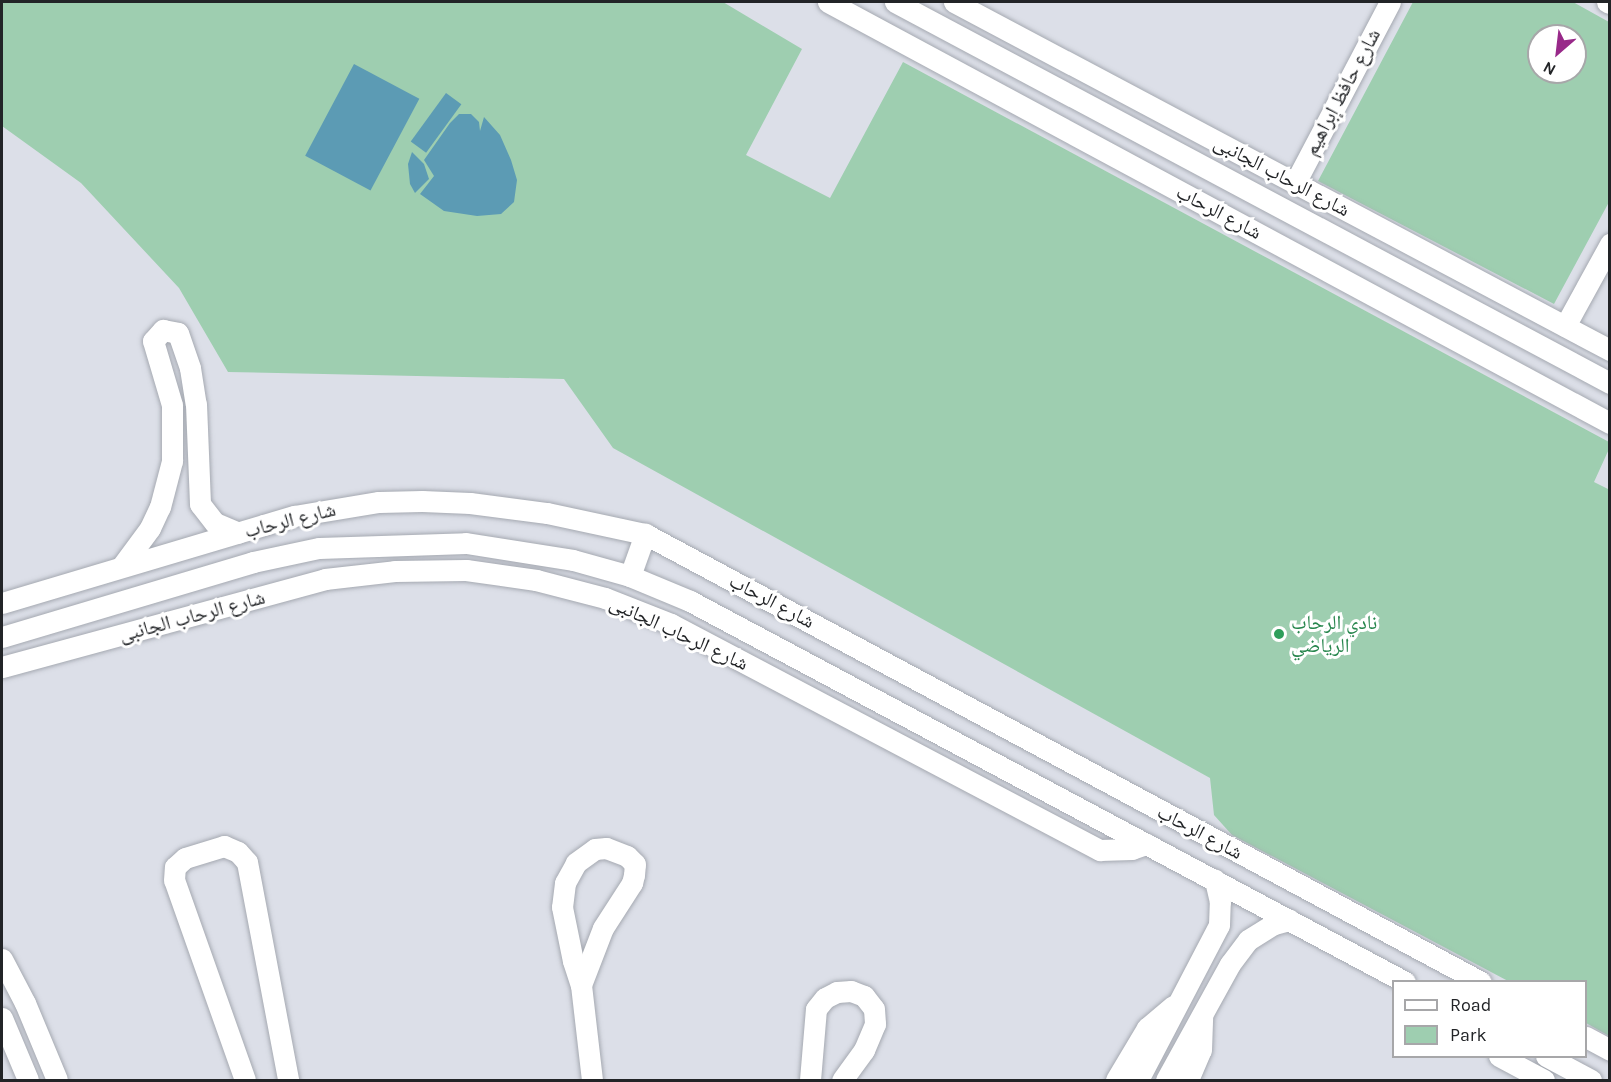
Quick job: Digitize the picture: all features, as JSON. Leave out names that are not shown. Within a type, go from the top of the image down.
[{"type":"street","name":"شارع الرحاب","points":[[828,2],[1610,423]]},
{"type":"street","name":"شارع الرحاب","points":[[895,2],[1610,383]]},
{"type":"street","name":"شارع الرحاب الجانبى","points":[[954,2],[988,9],[1131,96],[1610,350]]},
{"type":"street","name":"شارع حافظ إبراهيم","points":[[1295,183],[1390,2]]},
{"type":"street","points":[[1062,90],[1075,85],[1108,100],[1120,100],[1131,96]]},
{"type":"street","points":[[1565,326],[1610,244]]},
{"type":"street","points":[[122,566],[137,548],[155,518],[172,461],[172,405],[153,341],[163,330],[178,333],[190,368],[196,404],[200,504],[215,523],[238,533]]},
{"type":"street","name":"شارع الرحاب","points":[[2,603],[294,516],[343,507],[422,501],[470,503],[547,513],[645,534],[1479,980]]},
{"type":"street","points":[[630,576],[645,534]]},
{"type":"street","name":"شارع الرحاب","points":[[2,637],[253,562],[319,548],[466,543],[573,560],[630,576],[690,601],[1403,980]]},
{"type":"street","name":"شارع الرحاب الجانبى","points":[[2,667],[325,579],[395,571],[466,570],[536,580],[605,598],[671,624],[1100,850],[1132,849],[1146,844]]},
{"type":"street","points":[[907,747],[920,723]]},
{"type":"street","points":[[245,1080],[174,880],[179,862],[224,846],[238,852],[247,862],[287,1079]]},
{"type":"street","points":[[581,985],[603,928],[632,883],[634,875],[635,864],[627,856],[606,848],[595,849],[576,863],[565,883],[562,907],[573,961],[581,985],[592,1080]]},
{"type":"street","points":[[1138,1080],[1219,925],[1220,902],[1215,880]]},
{"type":"street","points":[[1166,1080],[1230,964],[1248,940],[1274,924],[1289,920]]},
{"type":"street","points":[[2,959],[25,1003],[57,1080]]},
{"type":"street","points":[[1384,970],[1392,989]]},
{"type":"street","points":[[810,1080],[816,1009],[825,998],[837,992],[851,991],[864,996],[874,1009],[875,1024],[864,1050],[842,1080]]},
{"type":"street","points":[[1179,1002],[1201,1014]]},
{"type":"street","points":[[1116,1080],[1147,1028],[1179,1002]]},
{"type":"street","points":[[1188,1080],[1201,1050],[1201,1014]]},
{"type":"street","points":[[2,1018],[28,1080]]},
{"type":"street","points":[[1587,1038],[1610,1050]]},
{"type":"street","points":[[1503,1058],[1544,1080]]},
{"type":"street","points":[[1550,1058],[1591,1080]]},
{"type":"green space","name":"نادي الرحاب الرياضي","points":[[2,2],[723,2],[802,49],[746,155],[830,198],[903,62],[1609,442],[1609,449],[1594,482],[1610,490],[1609,1036],[1587,1024],[1587,980],[1506,980],[1232,835],[1214,815],[1210,778],[613,448],[564,379],[228,372],[179,288],[81,183],[2,126]]},
{"type":"green space","points":[[1413,2],[1573,2],[1609,22],[1609,202],[1554,304],[1318,181]]},
{"type":"water","points":[[354,64],[419,99],[371,191],[305,156]]},
{"type":"water","points":[[446,93],[461,104],[426,153],[411,142]]},
{"type":"water","points":[[459,114],[471,114],[479,122],[480,131],[484,117],[500,135],[511,160],[517,180],[514,202],[501,214],[477,216],[444,211],[420,194],[434,176],[424,160]]},
{"type":"water","points":[[412,152],[424,164],[429,179],[415,193],[410,184],[408,164]]},
{"type":"place","name":"نادي الرحاب الرياضي","points":[[1279,634]]}]
